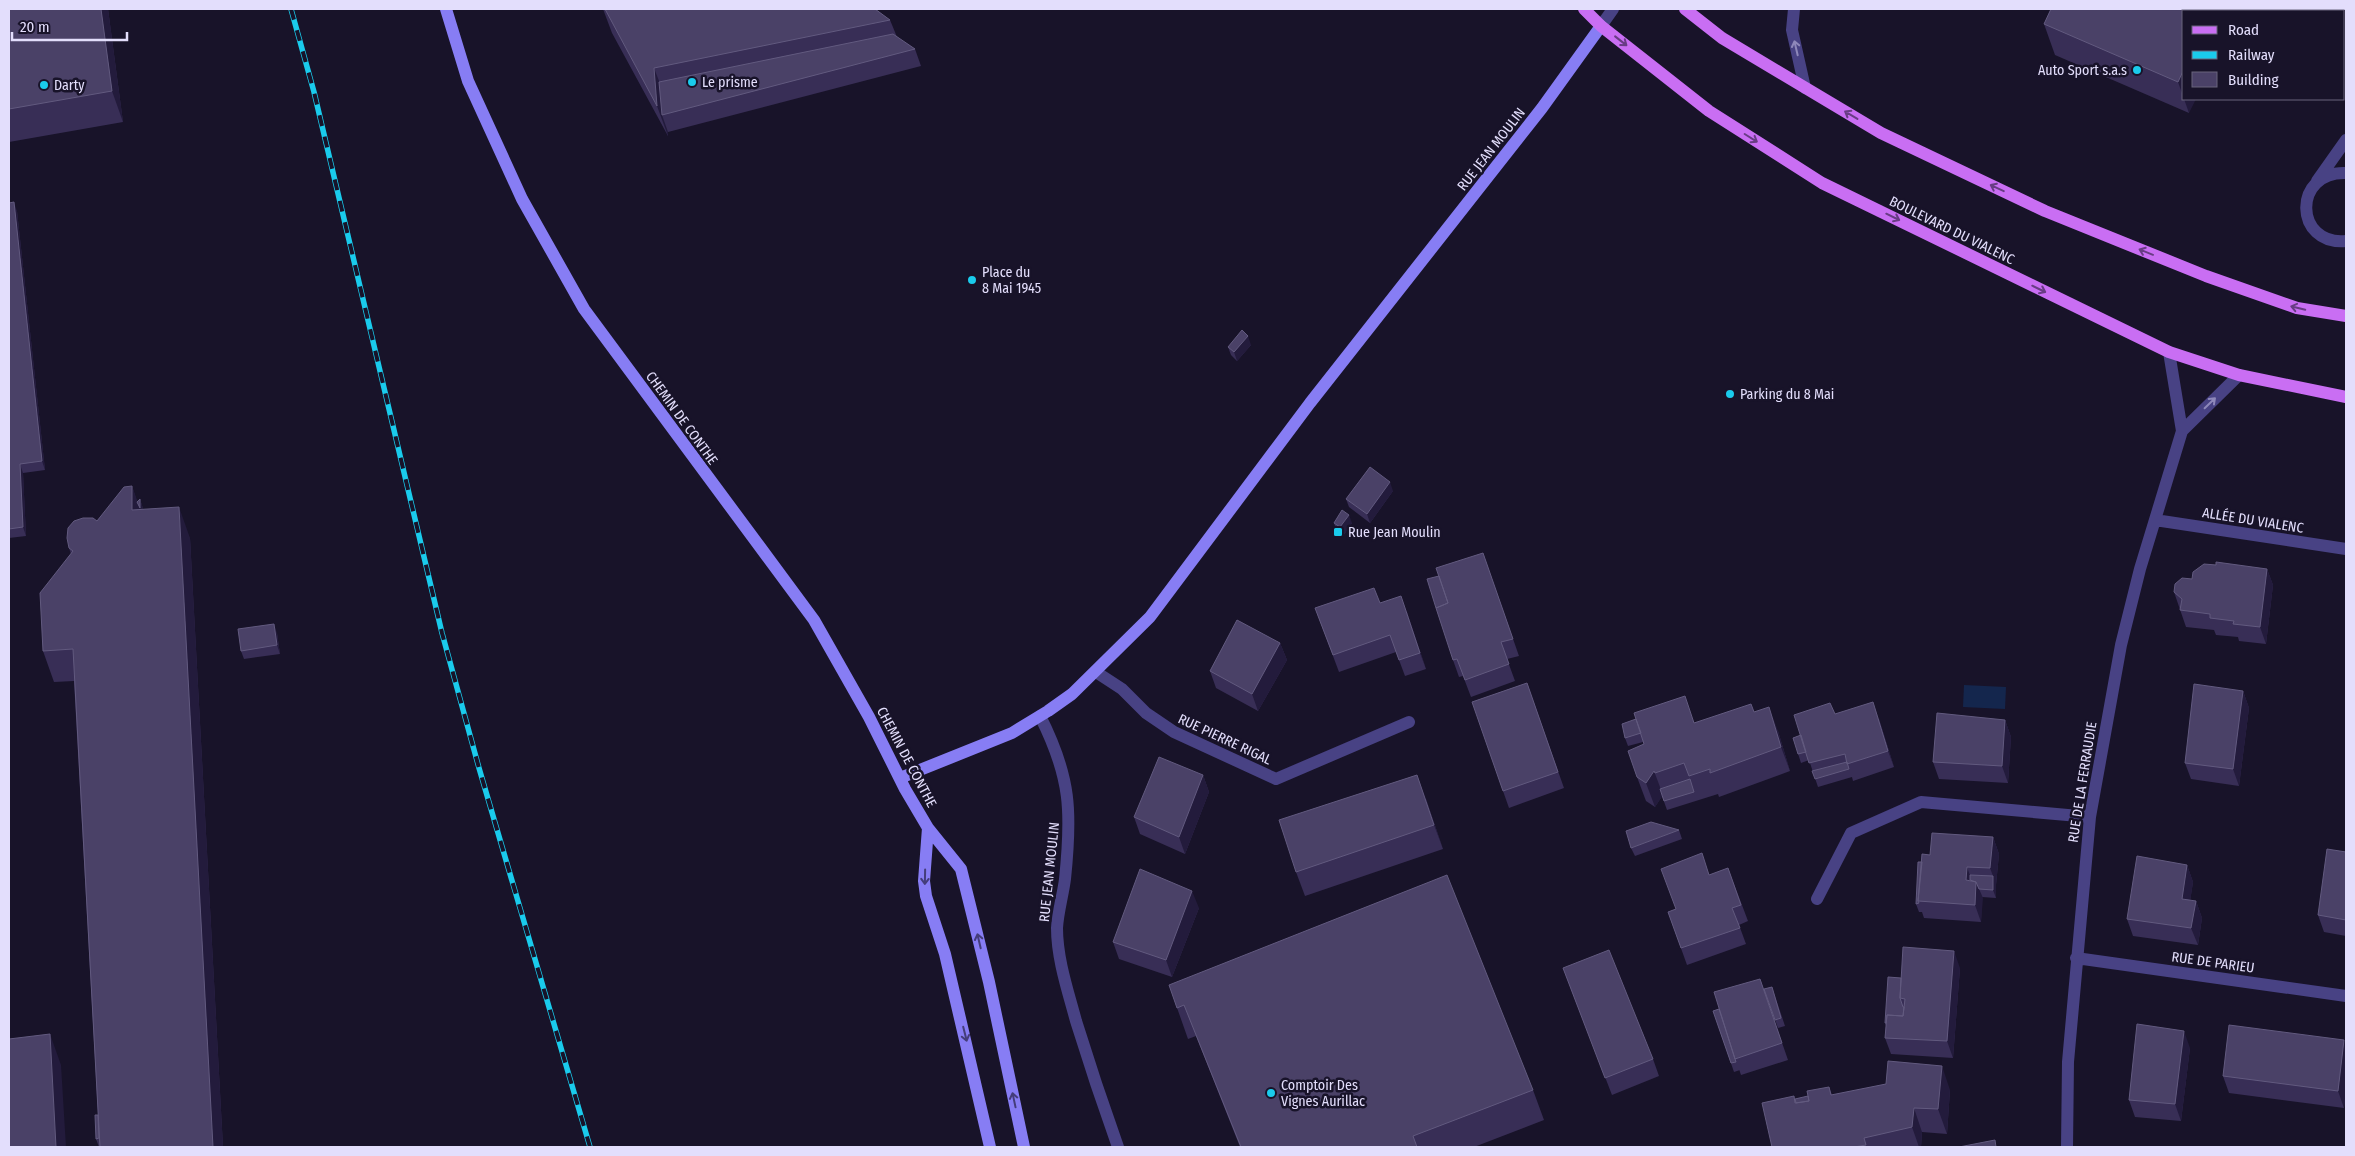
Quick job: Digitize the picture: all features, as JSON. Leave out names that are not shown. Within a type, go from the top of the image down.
[{"type":"main road","name":"BOULEVARD DU VIALENC","points":[[1584,9],[1601,26],[1708,111],[1822,183],[2169,352],[2239,376],[2346,397]]},
{"type":"main road","points":[[1685,9],[1722,38],[1881,133],[2054,214],[2215,280],[2298,308],[2346,316]]},
{"type":"street","name":"CHEMIN DE CONTHE","points":[[446,9],[468,81],[476,99],[522,199],[584,309],[814,620],[869,716],[928,828],[962,869],[1024,1147]]},
{"type":"street","name":"RUE JEAN MOULIN","points":[[900,778],[996,740],[1040,716],[1072,694],[1150,617],[1310,402],[1542,108],[1614,9]]},
{"type":"street","points":[[1794,9],[1792,30],[1805,88]]},
{"type":"street","points":[[2346,140],[2316,182],[2306,203],[2306,214],[2310,224],[2317,233],[2327,240],[2346,241]]},
{"type":"street","points":[[2316,182],[2334,174],[2346,173]]},
{"type":"street","name":"RUE DE LA FERRAUDIE","points":[[2068,1147],[2068,1062],[2090,817],[2121,645],[2155,520],[2182,431],[2169,352]]},
{"type":"street","name":"RUE DE LA FERRAUDIE","points":[[2182,431],[2239,376]]},
{"type":"street","name":"ALLÉE DU VIALENC","points":[[2155,520],[2346,549]]},
{"type":"street","name":"RUE PIERRE RIGAL","points":[[1096,672],[1122,688],[1146,713],[1174,732],[1276,779],[1409,722]]},
{"type":"street","name":"RUE JEAN MOULIN","points":[[1040,716],[1056,746],[1069,797],[1070,831],[1057,926],[1059,950],[1068,990],[1096,1087],[1118,1147]]},
{"type":"street","points":[[1817,899],[1851,833],[1921,802],[2090,817]]},
{"type":"street","points":[[928,828],[924,880],[926,896],[945,954],[990,1147]]},
{"type":"street","name":"RUE DE PARIEU","points":[[2076,958],[2346,996]]},
{"type":"water","points":[[1964,685],[2006,687],[2005,709],[1963,707]]},
{"type":"building","points":[[9,9],[101,9],[112,91],[9,109]]},
{"type":"building","points":[[605,9],[875,9],[890,20],[654,68],[657,106]]},
{"type":"building","name":"Auto Sport s.a.s","points":[[2051,9],[2212,9],[2182,10],[2182,73],[2178,82],[2044,24]]},
{"type":"building","points":[[893,34],[915,49],[662,115],[659,82]]},
{"type":"building","points":[[14,202],[42,461],[20,464],[23,527],[9,529],[9,203]]},
{"type":"building","points":[[1242,330],[1248,336],[1234,352],[1228,347]]},
{"type":"building","points":[[1370,467],[1390,482],[1367,514],[1346,499]]},
{"type":"building","points":[[132,486],[132,510],[179,507],[213,1147],[100,1147],[73,649],[43,651],[40,593],[73,551],[69,548],[67,538],[68,528],[74,521],[83,518],[93,518],[97,521],[124,487]]},
{"type":"building","points":[[1342,510],[1349,515],[1340,527],[1334,523]]},
{"type":"building","points":[[1483,553],[1513,639],[1501,642],[1509,664],[1465,680],[1457,659],[1453,660],[1436,608],[1448,603],[1436,568]]},
{"type":"building","points":[[2216,562],[2267,569],[2260,627],[2233,624],[2234,621],[2210,618],[2210,614],[2180,610],[2182,599],[2174,592],[2175,584],[2182,578],[2192,579],[2193,572],[2204,564],[2216,565]]},
{"type":"building","points":[[1439,576],[1448,603],[1436,608],[1427,579]]},
{"type":"building","points":[[1374,588],[1380,603],[1401,596],[1420,653],[1399,660],[1390,635],[1333,655],[1315,608]]},
{"type":"building","points":[[1237,620],[1280,643],[1252,694],[1210,671]]},
{"type":"building","points":[[274,624],[277,645],[241,651],[238,629]]},
{"type":"building","points":[[1527,683],[1558,772],[1503,791],[1472,702]]},
{"type":"building","points":[[2194,684],[2243,691],[2233,769],[2185,763]]},
{"type":"building","points":[[1685,696],[1694,723],[1751,704],[1754,712],[1769,707],[1781,747],[1710,773],[1710,769],[1689,776],[1684,763],[1655,773],[1654,771],[1646,783],[1637,777],[1628,751],[1644,744],[1634,713]]},
{"type":"building","points":[[1873,702],[1888,751],[1847,764],[1845,754],[1809,763],[1794,715],[1830,703],[1835,714]]},
{"type":"building","points":[[1937,713],[2005,720],[2002,766],[1933,762]]},
{"type":"building","points":[[1636,719],[1641,733],[1625,738],[1622,724]]},
{"type":"building","points":[[1801,735],[1806,752],[1798,754],[1793,738]]},
{"type":"building","points":[[1159,757],[1203,775],[1179,837],[1134,817]]},
{"type":"building","points":[[1847,762],[1849,769],[1815,779],[1812,771]]},
{"type":"building","points":[[1417,775],[1434,825],[1296,872],[1279,820]]},
{"type":"building","points":[[1690,779],[1694,792],[1664,801],[1660,789]]},
{"type":"building","points":[[1651,822],[1679,830],[1631,848],[1626,831]]},
{"type":"building","points":[[1932,833],[1993,837],[1990,868],[1967,867],[1966,880],[1976,882],[1975,905],[1918,901],[1922,854],[1930,855]]},
{"type":"building","points":[[2327,849],[2346,852],[2346,920],[2318,915]]},
{"type":"building","points":[[1702,853],[1709,875],[1728,868],[1741,905],[1732,908],[1740,928],[1681,948],[1668,912],[1676,909],[1661,869]]},
{"type":"building","points":[[2137,856],[2187,865],[2182,899],[2196,901],[2191,928],[2127,919]]},
{"type":"building","points":[[1918,862],[1922,862],[1919,903],[1916,904]]},
{"type":"building","points":[[1140,869],[1192,891],[1166,960],[1113,942]]},
{"type":"building","points":[[1447,875],[1533,1090],[1413,1136],[1417,1147],[1241,1147],[1184,1005],[1177,1008],[1169,985]]},
{"type":"building","points":[[1970,875],[1993,876],[1993,890],[1979,889],[1976,882],[1970,880]]},
{"type":"building","points":[[1903,947],[1954,951],[1947,1041],[1885,1038],[1887,1015],[1903,1016],[1905,999],[1900,998]]},
{"type":"building","points":[[1609,950],[1653,1059],[1605,1078],[1563,968]]},
{"type":"building","points":[[1888,977],[1901,978],[1900,998],[1904,1007],[1903,1016],[1887,1015],[1885,1023]]},
{"type":"building","points":[[1760,979],[1782,1043],[1735,1059],[1714,992]]},
{"type":"building","points":[[1772,987],[1781,1018],[1775,1020],[1764,989]]},
{"type":"building","points":[[1719,1009],[1736,1062],[1731,1063],[1713,1011]]},
{"type":"building","points":[[2137,1024],[2184,1031],[2175,1104],[2129,1100]]},
{"type":"building","points":[[2229,1025],[2344,1040],[2338,1091],[2223,1076]]},
{"type":"building","points":[[50,1034],[56,1147],[9,1147],[9,1039]]},
{"type":"building","points":[[1888,1061],[1942,1066],[1938,1109],[1914,1108],[1912,1127],[1864,1138],[1866,1145],[1854,1147],[1772,1147],[1762,1103],[1794,1096],[1795,1103],[1809,1101],[1807,1091],[1829,1087],[1831,1095],[1886,1084]]},
{"type":"building","points":[[1808,1096],[1809,1101],[1796,1103],[1795,1099]]},
{"type":"building","points":[[95,1115],[98,1115],[99,1138],[96,1139]]},
{"type":"building","points":[[1995,1140],[1996,1147],[1959,1147]]},
{"type":"railway","points":[[291,9],[314,92],[442,633],[479,768],[590,1147]]},
{"type":"place","name":"Auto Sport s.a.s","points":[[2137,70]]},
{"type":"place","name":"Le prisme","points":[[692,82]]},
{"type":"place","name":"Darty","points":[[44,85]]},
{"type":"place","name":"Place du 8 Mai 1945","points":[[972,280]]},
{"type":"place","name":"Parking du 8 Mai","points":[[1730,394]]},
{"type":"place","name":"Rue Jean Moulin","points":[[1338,532]]},
{"type":"place","name":"Comptoir Des Vignes Aurillac","points":[[1271,1093]]}]
